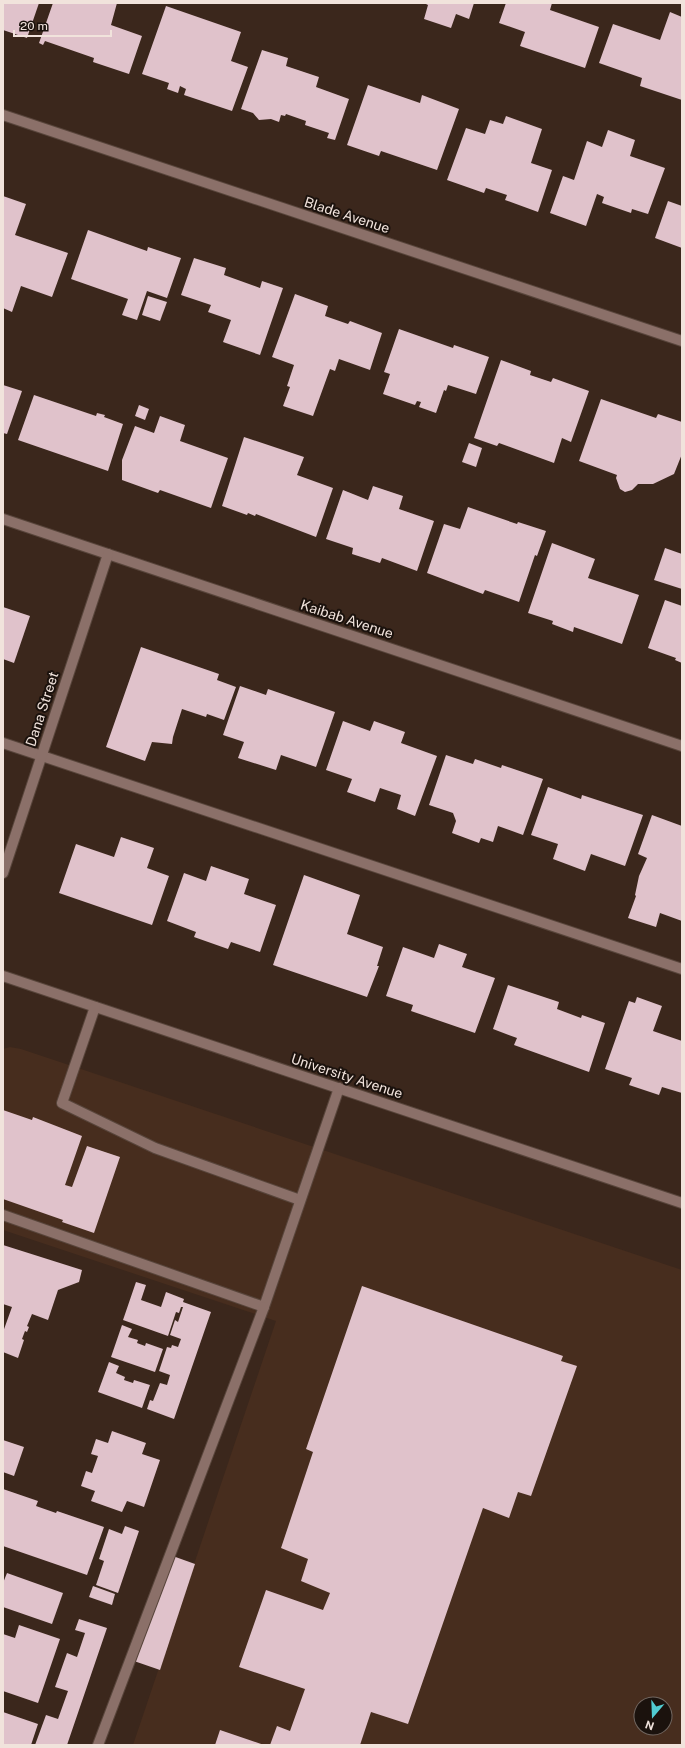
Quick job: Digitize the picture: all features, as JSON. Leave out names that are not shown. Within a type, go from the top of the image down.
[{"type":"street","name":"Blade Avenue","points":[[3,115],[682,342]]},
{"type":"street","name":"Kaibab Avenue","points":[[3,520],[682,746]]},
{"type":"street","name":"Dana Street","points":[[3,873],[108,554]]},
{"type":"street","points":[[3,743],[682,969]]},
{"type":"street","name":"University Avenue","points":[[3,976],[682,1203]]},
{"type":"street","points":[[95,1007],[62,1103],[155,1148],[300,1200]]},
{"type":"street","points":[[98,1745],[264,1307],[339,1088]]},
{"type":"street","points":[[3,1215],[264,1307]]},
{"type":"shaded area","points":[[10,1047],[21,1049],[682,1270],[682,1745],[133,1745],[276,1321],[3,1230],[3,1049]]},
{"type":"building","points":[[3,3],[39,3],[27,38],[3,30]]},
{"type":"building","points":[[53,3],[117,3],[111,25],[142,36],[129,74],[93,62],[94,58],[45,41],[43,45],[39,43]]},
{"type":"building","points":[[424,3],[474,3],[469,19],[456,14],[451,28],[424,19],[428,5]]},
{"type":"building","points":[[506,3],[552,3],[550,10],[599,27],[585,68],[520,46],[525,32],[499,23]]},
{"type":"building","points":[[166,6],[241,32],[231,61],[248,67],[232,111],[184,95],[186,89],[180,86],[178,93],[167,89],[169,83],[142,74]]},
{"type":"building","points":[[670,12],[682,17],[682,100],[640,86],[642,78],[599,63],[613,24],[660,40]]},
{"type":"building","points":[[262,50],[288,58],[286,66],[319,77],[316,87],[349,99],[335,140],[327,138],[329,133],[305,125],[306,121],[286,114],[285,116],[281,115],[279,122],[271,119],[259,120],[253,113],[241,109]]},
{"type":"building","points":[[368,85],[420,103],[422,95],[459,109],[437,170],[381,151],[379,156],[347,145]]},
{"type":"building","points":[[506,116],[542,129],[531,163],[552,170],[538,212],[505,200],[507,195],[486,188],[484,193],[447,180],[466,128],[485,134],[490,120],[503,124]]},
{"type":"building","points":[[608,130],[635,140],[630,156],[665,168],[648,214],[632,209],[631,213],[602,203],[604,197],[597,194],[586,226],[550,213],[563,176],[574,180],[587,141],[602,147]]},
{"type":"building","points":[[3,196],[26,204],[15,235],[68,253],[52,297],[21,286],[12,312],[3,308]]},
{"type":"building","points":[[668,201],[682,206],[682,248],[655,238]]},
{"type":"building","points":[[88,230],[147,251],[148,247],[181,258],[167,298],[147,291],[137,320],[122,315],[128,299],[71,279]]},
{"type":"building","points":[[194,258],[226,268],[224,275],[260,288],[262,281],[283,288],[260,355],[223,342],[231,320],[208,312],[211,305],[181,295]]},
{"type":"building","points":[[295,294],[328,306],[325,316],[348,324],[350,321],[382,333],[370,370],[339,359],[335,371],[330,369],[313,416],[283,406],[290,387],[287,386],[294,365],[272,357]]},
{"type":"building","points":[[148,296],[167,302],[160,321],[142,315]]},
{"type":"building","points":[[399,329],[453,348],[454,345],[489,357],[476,394],[448,385],[446,391],[444,390],[436,413],[419,407],[421,402],[417,401],[415,405],[383,394],[390,374],[384,372]]},
{"type":"building","points":[[501,360],[531,371],[530,375],[551,382],[553,378],[589,391],[571,442],[562,438],[554,463],[499,443],[497,446],[474,438]]},
{"type":"building","points":[[3,385],[22,391],[7,434],[3,433]]},
{"type":"building","points":[[34,395],[96,416],[97,413],[105,415],[104,417],[123,424],[108,471],[18,440]]},
{"type":"building","points":[[601,399],[656,418],[658,414],[682,422],[682,454],[674,474],[653,484],[638,484],[632,490],[625,492],[620,489],[616,478],[617,475],[579,461]]},
{"type":"building","points":[[139,405],[149,409],[145,420],[135,416]]},
{"type":"building","points":[[160,416],[185,425],[180,441],[228,458],[211,508],[160,490],[158,493],[122,480],[122,460],[135,426],[154,433]]},
{"type":"building","points":[[244,437],[304,457],[297,475],[333,488],[316,537],[256,514],[255,516],[248,513],[247,515],[222,506]]},
{"type":"building","points":[[469,443],[482,448],[476,467],[462,462]]},
{"type":"building","points":[[373,486],[403,496],[399,509],[434,521],[417,571],[382,558],[380,563],[352,554],[353,548],[326,539],[343,490],[368,500]]},
{"type":"building","points":[[468,507],[517,524],[518,522],[546,531],[537,556],[535,555],[519,602],[485,590],[483,594],[427,573],[444,524],[460,529]]},
{"type":"building","points":[[552,543],[595,559],[588,578],[639,595],[622,644],[574,627],[573,632],[552,624],[553,621],[528,613]]},
{"type":"building","points":[[665,548],[682,554],[682,589],[654,580]]},
{"type":"building","points":[[665,600],[682,606],[682,663],[675,660],[676,658],[648,648]]},
{"type":"building","points":[[3,607],[30,616],[14,663],[3,659]]},
{"type":"building","points":[[141,647],[219,674],[217,680],[236,687],[224,720],[207,714],[206,717],[182,709],[172,744],[152,742],[145,761],[106,747]]},
{"type":"building","points":[[240,686],[266,695],[268,689],[335,712],[316,767],[281,755],[276,770],[238,758],[244,742],[223,735]]},
{"type":"building","points":[[343,721],[370,731],[374,721],[405,732],[401,743],[437,756],[415,816],[397,809],[401,795],[380,788],[375,802],[347,792],[352,779],[326,770]]},
{"type":"building","points":[[446,755],[473,764],[475,759],[501,768],[502,765],[543,779],[523,835],[498,826],[493,842],[481,838],[479,843],[452,833],[456,821],[453,813],[429,805]]},
{"type":"building","points":[[548,787],[581,799],[582,795],[643,815],[625,866],[591,854],[585,871],[553,859],[558,844],[531,835]]},
{"type":"building","points":[[652,815],[682,826],[682,921],[660,913],[656,927],[628,918],[636,896],[639,876],[647,858],[638,854]]},
{"type":"building","points":[[121,837],[154,848],[147,868],[169,876],[152,925],[59,893],[76,844],[114,857]]},
{"type":"building","points":[[211,866],[249,879],[244,894],[276,905],[260,952],[231,942],[228,949],[194,937],[196,932],[167,921],[184,873],[206,881]]},
{"type":"building","points":[[304,875],[360,895],[347,934],[383,947],[377,966],[379,966],[367,997],[273,965]]},
{"type":"building","points":[[439,944],[467,954],[462,967],[495,978],[475,1033],[411,1011],[413,1005],[386,996],[403,947],[434,958]]},
{"type":"building","points":[[508,985],[559,1002],[557,1009],[581,1018],[582,1015],[605,1023],[589,1072],[514,1045],[517,1038],[493,1029]]},
{"type":"building","points":[[637,997],[662,1006],[653,1031],[682,1041],[682,1093],[662,1087],[659,1095],[629,1085],[632,1078],[605,1069],[629,1001],[635,1003]]},
{"type":"building","points":[[3,1110],[32,1120],[33,1117],[82,1136],[65,1185],[72,1187],[87,1146],[120,1157],[94,1233],[62,1222],[63,1220],[3,1199]]},
{"type":"building","points":[[3,1245],[82,1270],[79,1282],[58,1290],[48,1320],[32,1314],[27,1326],[29,1327],[27,1332],[25,1331],[22,1339],[24,1340],[18,1358],[3,1352],[3,1332],[12,1307],[3,1304]]},
{"type":"building","points":[[136,1282],[146,1285],[141,1300],[161,1307],[166,1292],[184,1299],[183,1302],[211,1312],[174,1419],[147,1409],[150,1400],[153,1401],[160,1383],[167,1385],[170,1375],[159,1371],[167,1347],[171,1348],[172,1345],[178,1347],[181,1339],[170,1335],[175,1320],[178,1322],[183,1307],[181,1307],[179,1313],[176,1312],[168,1336],[123,1320]]},
{"type":"building","points":[[362,1286],[563,1356],[561,1361],[577,1366],[531,1496],[518,1492],[509,1518],[483,1508],[408,1724],[371,1712],[360,1745],[270,1745],[277,1726],[290,1731],[305,1689],[239,1667],[266,1590],[323,1610],[330,1593],[301,1581],[308,1559],[281,1548],[313,1452],[306,1449]]},
{"type":"building","points":[[122,1325],[132,1329],[128,1337],[138,1340],[137,1343],[145,1346],[146,1343],[163,1349],[155,1372],[111,1357]]},
{"type":"building","points":[[109,1362],[119,1366],[116,1373],[125,1377],[124,1380],[133,1383],[134,1380],[150,1385],[142,1408],[98,1392]]},
{"type":"building","points":[[112,1431],[146,1443],[142,1454],[160,1460],[144,1507],[127,1501],[122,1512],[91,1501],[95,1491],[81,1486],[86,1471],[92,1473],[98,1456],[91,1454],[96,1439],[108,1443]]},
{"type":"building","points":[[3,1440],[24,1447],[14,1476],[3,1472]]},
{"type":"building","points":[[3,1489],[38,1501],[36,1506],[56,1513],[57,1511],[104,1527],[87,1575],[3,1546]]},
{"type":"building","points":[[125,1526],[139,1531],[118,1593],[96,1585],[104,1561],[99,1559],[109,1529],[122,1534]]},
{"type":"building","points":[[170,1555],[195,1564],[160,1670],[134,1661]]},
{"type":"building","points":[[7,1573],[63,1593],[52,1624],[3,1607],[3,1583]]},
{"type":"building","points":[[93,1586],[115,1594],[112,1605],[89,1597]]},
{"type":"building","points":[[79,1619],[107,1628],[67,1745],[35,1745],[46,1715],[58,1719],[68,1691],[55,1687],[67,1653],[77,1657],[85,1633],[75,1630]]},
{"type":"building","points":[[19,1625],[60,1639],[38,1703],[3,1691],[3,1634],[15,1638]]},
{"type":"building","points":[[3,1712],[38,1724],[31,1745],[3,1745]]},
{"type":"building","points":[[220,1730],[264,1745],[215,1745]]}]
